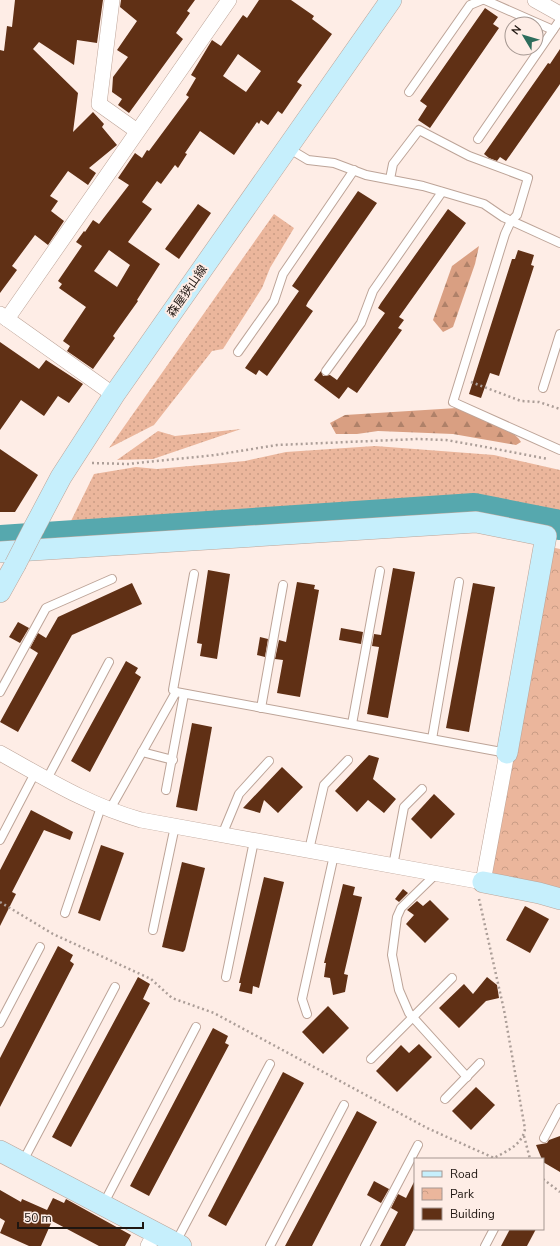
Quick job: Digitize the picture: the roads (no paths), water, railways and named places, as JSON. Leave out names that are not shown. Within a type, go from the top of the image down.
[{"type":"street","points":[[112,0],[99,104],[137,131]]},
{"type":"street","points":[[114,395],[4,316],[137,131],[228,0]]},
{"type":"street","name":"森屋狭山線","points":[[0,592],[7,558],[34,528],[74,457],[114,395],[390,0]]},
{"type":"street","points":[[535,0],[560,14]]},
{"type":"street","points":[[7,558],[476,522],[553,537],[507,753],[482,882]]},
{"type":"street","points":[[0,753],[105,809],[141,820],[482,882],[539,893],[560,899]]},
{"type":"street","points":[[0,1151],[103,1205],[152,1239],[178,1245]]},
{"type":"lane","points":[[409,92],[470,5],[483,0],[553,30]]},
{"type":"lane","points":[[478,139],[560,20]]},
{"type":"lane","points":[[390,179],[393,164],[418,130],[469,156],[528,178],[517,215],[511,220],[505,234],[452,402],[560,450]]},
{"type":"lane","points":[[287,147],[308,160],[334,163],[354,170],[484,204],[511,220],[560,243]]},
{"type":"lane","points":[[238,352],[274,301],[283,274],[354,170]]},
{"type":"lane","points":[[326,371],[361,323],[373,291],[442,192]]},
{"type":"lane","points":[[543,388],[560,334]]},
{"type":"lane","points":[[352,724],[380,571]]},
{"type":"lane","points":[[194,574],[173,690],[180,693],[507,753]]},
{"type":"lane","points":[[0,692],[46,608],[112,579]]},
{"type":"lane","points":[[432,739],[459,582]]},
{"type":"lane","points":[[261,708],[283,585]]},
{"type":"lane","points":[[0,840],[41,776],[110,662]]},
{"type":"lane","points":[[65,913],[105,809],[180,693]]},
{"type":"lane","points":[[166,790],[173,760],[180,693]]},
{"type":"lane","points":[[142,752],[173,760]]},
{"type":"lane","points":[[309,850],[324,784],[348,760]]},
{"type":"lane","points":[[222,835],[239,794],[269,761]]},
{"type":"lane","points":[[393,866],[404,807],[422,789]]},
{"type":"lane","points":[[153,930],[175,826]]},
{"type":"lane","points":[[226,977],[254,841]]},
{"type":"lane","points":[[307,1014],[302,999],[334,855]]},
{"type":"lane","points":[[436,874],[402,908],[397,917],[392,955],[399,990],[409,1013],[467,1077]]},
{"type":"lane","points":[[0,1023],[40,947]]},
{"type":"lane","points":[[371,1059],[452,978]]},
{"type":"lane","points":[[22,1163],[115,987]]},
{"type":"lane","points":[[103,1205],[196,1027]]},
{"type":"lane","points":[[445,1098],[480,1063]]},
{"type":"lane","points":[[178,1245],[270,1064]]},
{"type":"lane","points":[[270,1246],[344,1105]]},
{"type":"lane","points":[[544,1138],[560,1108]]},
{"type":"lane","points":[[365,1246],[418,1145]]},
{"type":"lane","points":[[485,1246],[493,1230]]},
{"type":"waterway","points":[[0,540],[474,508],[560,525]]}]
